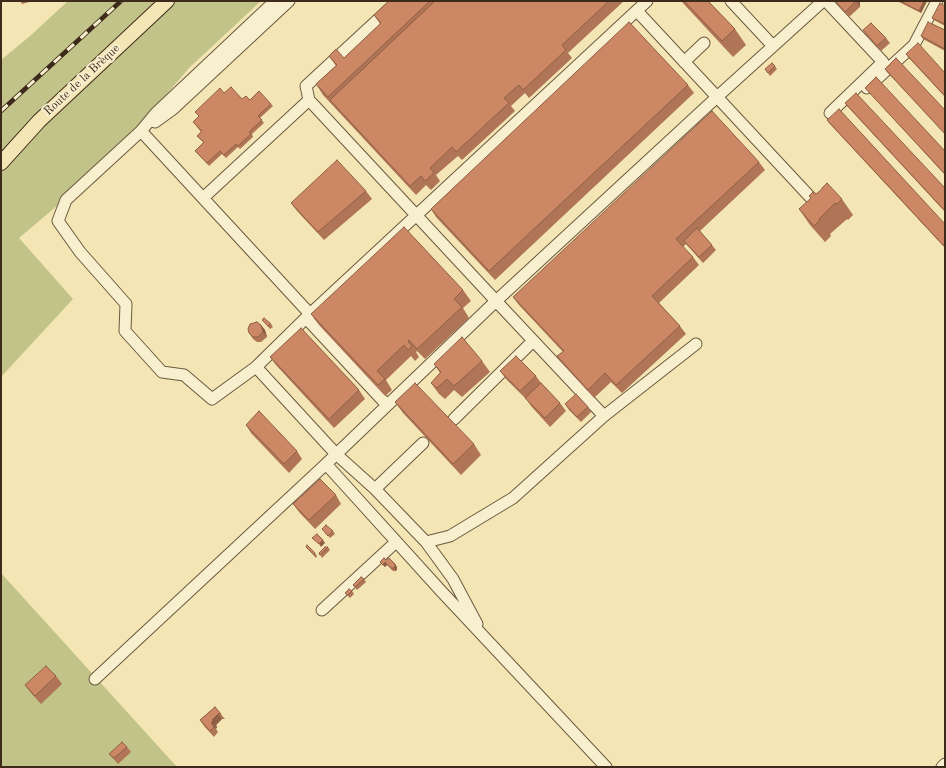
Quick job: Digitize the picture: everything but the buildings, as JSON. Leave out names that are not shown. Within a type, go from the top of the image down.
[{"type":"main road","name":"Route de la Brèque","points":[[1,163],[39,121],[167,1]]},
{"type":"main road","points":[[1,167],[18,143]]},
{"type":"street","points":[[275,1],[156,113],[141,131],[66,200],[58,221],[80,252],[126,304],[125,331],[162,372],[184,376],[212,399],[256,367],[416,215],[648,1]]},
{"type":"street","points":[[141,131],[173,109],[289,1]]},
{"type":"street","points":[[398,1],[306,86],[309,100],[604,416]]},
{"type":"street","points":[[731,1],[773,46]]},
{"type":"street","points":[[95,680],[326,464],[496,302],[823,1]]},
{"type":"street","points":[[826,1],[883,62],[830,113]]},
{"type":"street","points":[[841,111],[917,48],[937,1]]},
{"type":"street","points":[[637,11],[811,198]]},
{"type":"street","points":[[684,62],[704,43]]},
{"type":"street","points":[[203,198],[309,100]]},
{"type":"street","points":[[141,131],[203,198],[387,405]]},
{"type":"street","points":[[454,418],[533,341]]},
{"type":"street","points":[[426,542],[450,536],[514,498],[604,416],[696,344]]},
{"type":"street","points":[[256,367],[336,454],[375,489],[426,542],[454,579],[484,636]]},
{"type":"street","points":[[375,489],[423,443]]},
{"type":"street","points":[[326,464],[441,591],[606,767]]},
{"type":"street","points":[[322,610],[396,542]]},
{"type":"street","points":[[942,767],[945,764]]},
{"type":"green space","points":[[68,1],[261,1],[189,68],[110,161],[19,238],[73,299],[1,377],[1,60]]},
{"type":"green space","points":[[1,573],[177,767],[1,767]]},
{"type":"railway","points":[[1,111],[121,1]]}]
